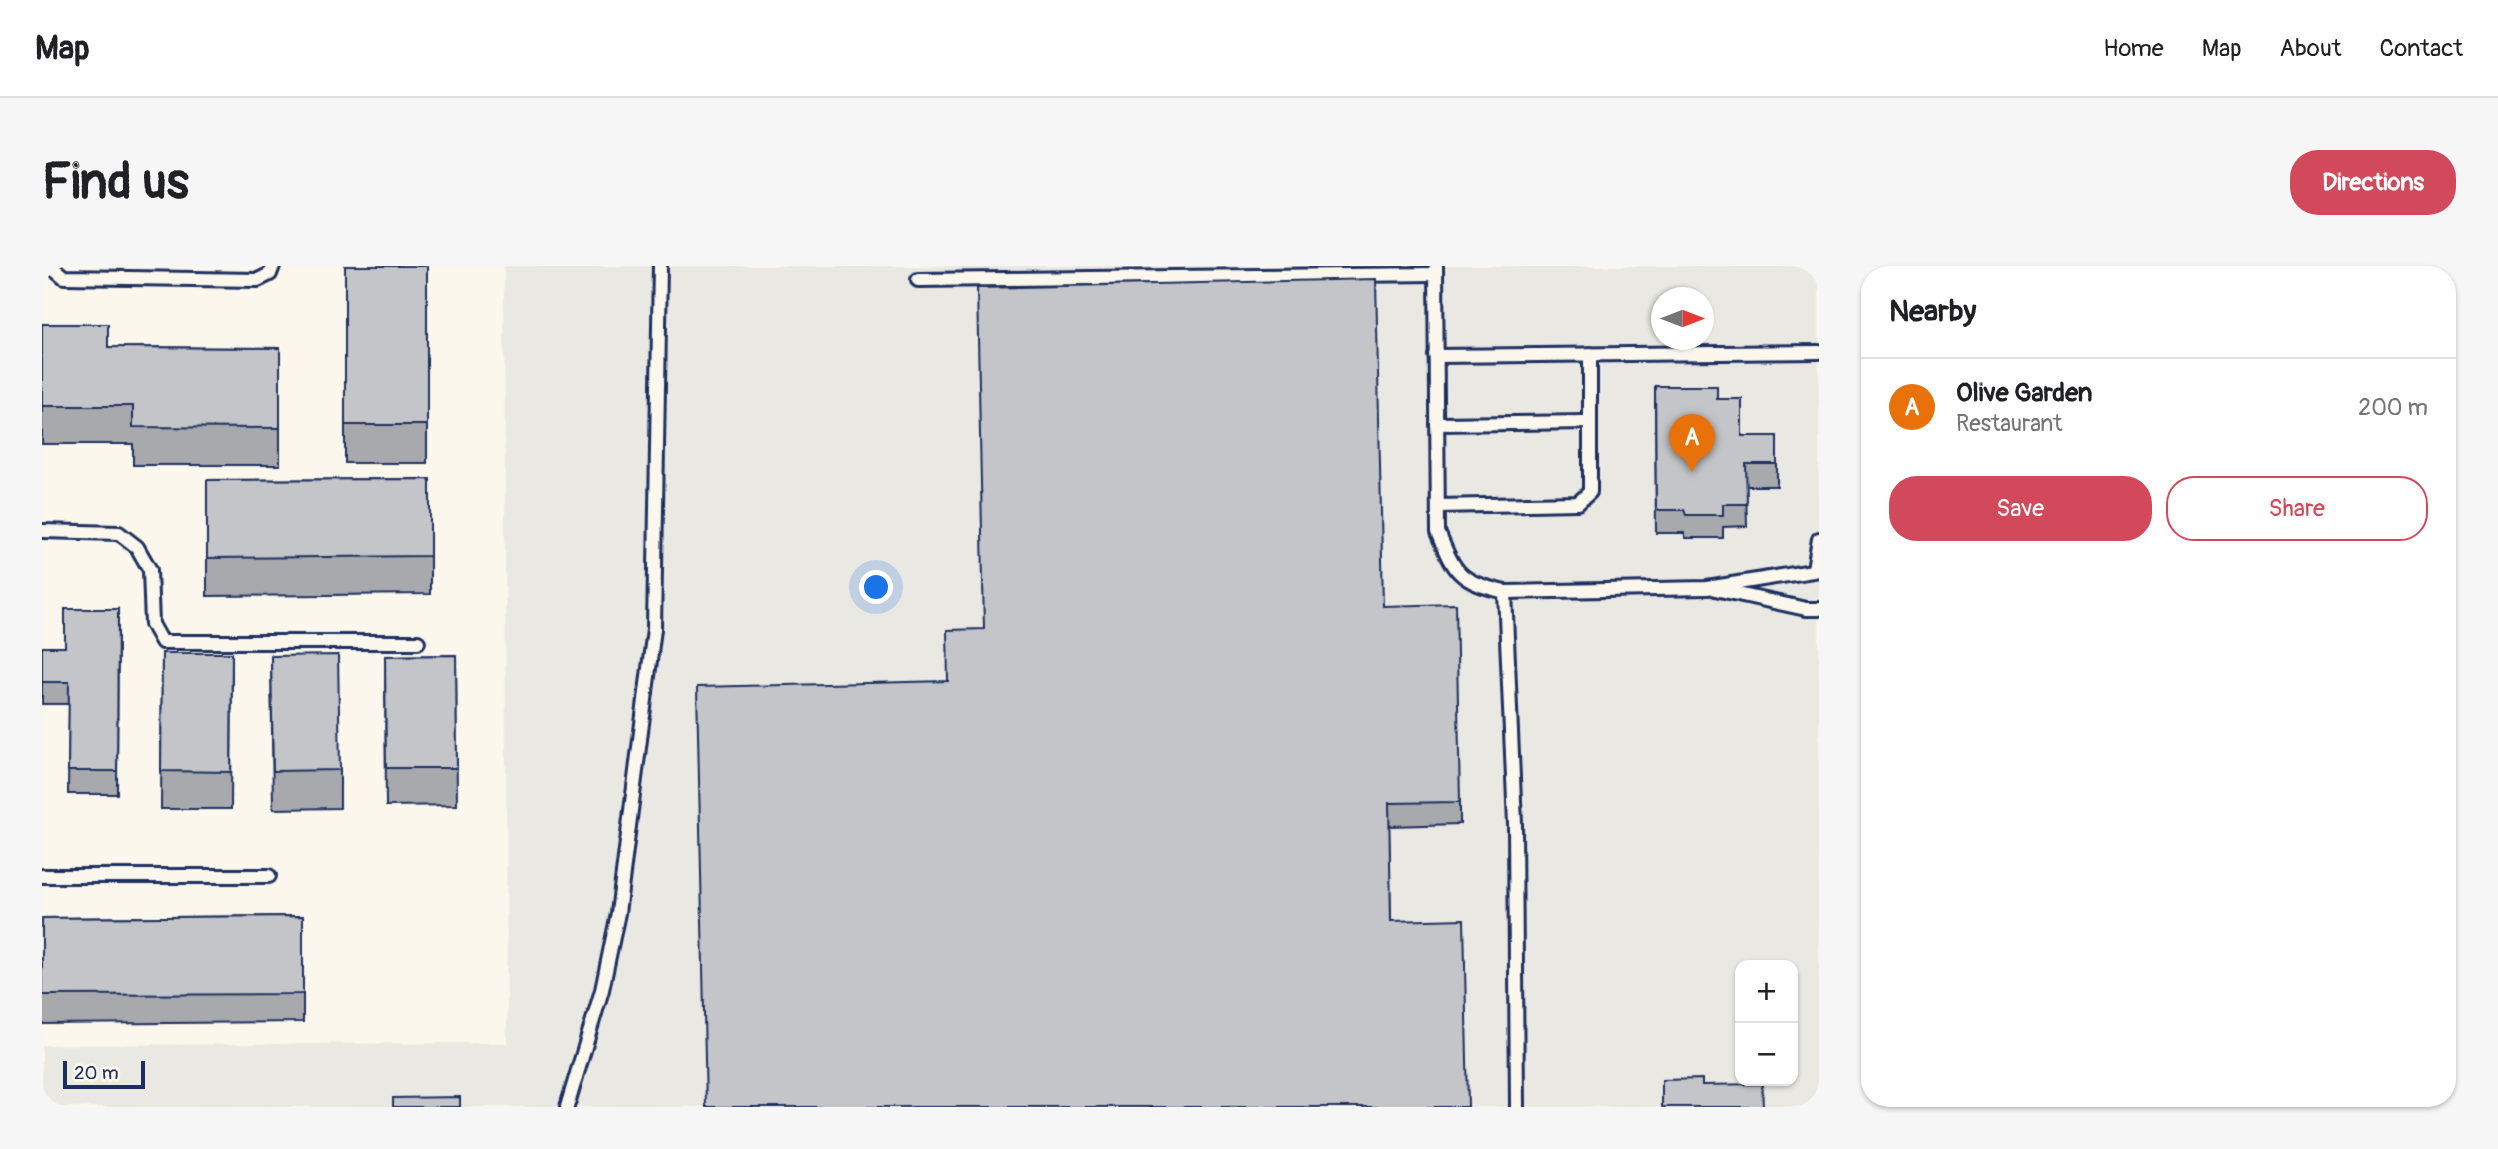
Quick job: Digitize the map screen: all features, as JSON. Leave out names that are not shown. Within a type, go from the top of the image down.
[{"type":"lane","points":[[51,266],[64,277],[258,280],[270,274],[273,266]]},
{"type":"lane","points":[[567,1107],[602,990],[618,913],[654,629],[660,266]]},
{"type":"lane","points":[[918,280],[1436,270],[1438,532],[1453,567],[1474,584],[1505,592],[1707,588],[1817,569],[1819,539]]},
{"type":"lane","points":[[1436,356],[1819,352]]},
{"type":"lane","points":[[1438,506],[1578,503],[1590,492],[1590,354]]},
{"type":"lane","points":[[1437,424],[1590,422]]},
{"type":"lane","points":[[42,531],[119,533],[137,547],[150,570],[152,624],[162,642],[418,642]]},
{"type":"lane","points":[[1707,588],[1807,609],[1819,609]]},
{"type":"lane","points":[[1505,592],[1515,824],[1517,1107]]},
{"type":"lane","points":[[42,876],[269,876]]},
{"type":"shaded area","points":[[504,266],[1819,266],[1819,1107],[42,1107],[42,1045],[507,1043]]},
{"type":"building","points":[[345,266],[427,266],[427,425],[345,425]]},
{"type":"building","points":[[1376,279],[1383,606],[1456,604],[1460,802],[1389,803],[1391,921],[1464,919],[1468,1107],[706,1107],[697,687],[948,681],[947,630],[984,629],[977,288]]},
{"type":"building","points":[[42,324],[108,324],[108,347],[280,348],[280,428],[133,427],[133,406],[42,406]]},
{"type":"building","points":[[1655,386],[1717,386],[1717,399],[1742,399],[1742,436],[1777,436],[1777,464],[1746,464],[1747,504],[1723,504],[1723,515],[1686,515],[1684,510],[1656,510]]},
{"type":"building","points":[[430,479],[430,556],[207,558],[207,480]]},
{"type":"building","points":[[65,609],[118,609],[117,771],[68,771],[69,682],[42,682],[42,647],[65,647]]},
{"type":"building","points":[[162,653],[232,653],[231,772],[161,771]]},
{"type":"building","points":[[338,655],[340,770],[273,771],[271,656]]},
{"type":"building","points":[[456,655],[457,768],[386,768],[385,656]]},
{"type":"building","points":[[303,916],[303,994],[42,995],[42,918]]},
{"type":"building","points":[[1702,1079],[1702,1085],[1762,1086],[1763,1107],[1662,1107],[1662,1080]]},
{"type":"building","points":[[460,1097],[460,1107],[393,1107],[393,1098]]},
{"type":"place","name":"Olive Garden","points":[[1692,472]]}]
